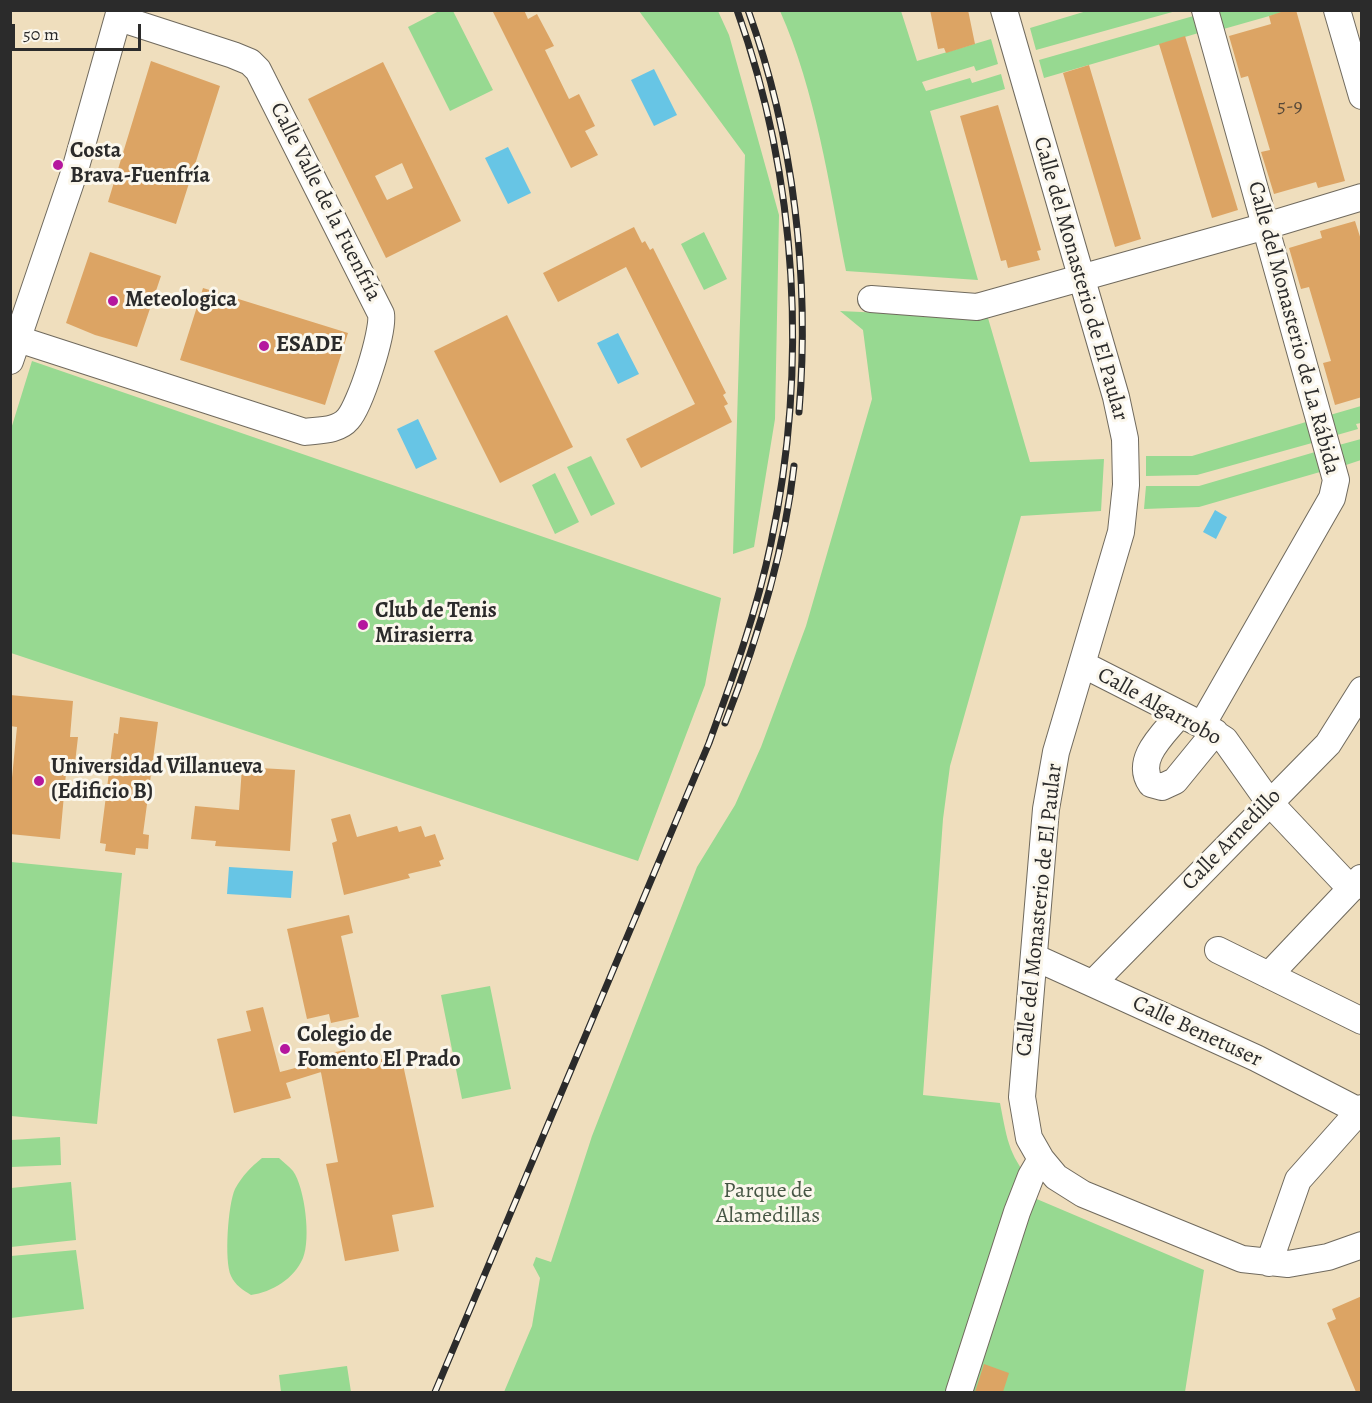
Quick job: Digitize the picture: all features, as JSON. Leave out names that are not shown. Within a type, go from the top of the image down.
[{"type":"street","name":"Calle del Monasterio de El Paular","points":[[1004,10],[1116,397],[1125,439],[1126,485],[1121,532],[1056,752],[1046,809],[1022,1097],[1029,1138],[1041,1159],[1056,1177],[1083,1194],[1242,1259],[1288,1264],[1328,1257],[1362,1245]]},
{"type":"street","name":"Calle del Monasterio de La Rábida","points":[[1199,724],[1336,488],[1327,444],[1205,10]]},
{"type":"street","points":[[1337,10],[1362,96]]},
{"type":"street","points":[[14,350],[75,170],[120,14]]},
{"type":"street","name":"Calle Valle de la Fuenfría","points":[[14,350],[305,432],[335,428],[348,420],[380,339],[381,314],[258,70],[250,62],[120,14]]},
{"type":"street","points":[[871,298],[977,306],[1082,279],[1362,197]]},
{"type":"street","name":"Calle Algarrobo","points":[[1082,664],[1199,724],[1225,740],[1269,802],[1356,883]]},
{"type":"street","name":"Calle Arnedillo","points":[[1093,983],[1328,744],[1362,690]]},
{"type":"street","points":[[1269,975],[1356,883]]},
{"type":"street","points":[[1218,950],[1362,1021]]},
{"type":"street","name":"Calle Benetuser","points":[[1034,957],[1256,1058],[1360,1109]]},
{"type":"street","points":[[1269,1263],[1298,1180],[1360,1109]]},
{"type":"street","points":[[958,1392],[1017,1212],[1031,1176],[1041,1159]]},
{"type":"green space","points":[[441,10],[453,11],[493,90],[450,111],[408,27]]},
{"type":"green space","points":[[1090,10],[1176,11],[1036,50],[1030,28]]},
{"type":"green space","points":[[1215,10],[1287,11],[1220,30]]},
{"type":"green space","points":[[639,11],[718,11],[729,35],[779,215],[775,419],[754,547],[733,554],[745,155]]},
{"type":"green space","points":[[780,11],[901,11],[917,61],[991,39],[998,64],[976,71],[974,66],[922,82],[926,91],[970,78],[972,83],[1001,74],[1005,89],[930,111],[978,280],[846,271],[812,106]]},
{"type":"green space","points":[[1197,15],[1202,32],[1044,78],[1039,60]]},
{"type":"green space","points":[[704,232],[727,279],[704,290],[681,244]]},
{"type":"green space","name":"Parque de Alamedillas","points":[[840,311],[988,318],[1030,462],[1104,459],[1101,511],[1021,516],[950,766],[943,819],[923,1095],[1000,1103],[1011,1149],[1020,1167],[1036,1188],[1032,1197],[1204,1270],[1185,1392],[504,1392],[532,1326],[540,1278],[533,1265],[536,1257],[551,1262],[592,1136],[697,867],[735,805],[761,747],[806,626],[872,399],[863,330]]},
{"type":"green space","name":"Club de Tenis Mirasierra","points":[[32,361],[721,598],[705,685],[638,861],[11,653],[11,429]]},
{"type":"green space","points":[[1361,406],[1361,423],[1356,424],[1358,429],[1337,435],[1330,415]]},
{"type":"green space","points":[[1306,422],[1312,443],[1197,475],[1146,476],[1146,456],[1192,456]]},
{"type":"green space","points":[[1361,439],[1361,460],[1346,465],[1339,445]]},
{"type":"green space","points":[[1315,452],[1320,472],[1199,507],[1144,509],[1146,486],[1199,486]]},
{"type":"green space","points":[[591,456],[615,504],[591,516],[567,467]]},
{"type":"green space","points":[[555,473],[579,522],[555,534],[532,485]]},
{"type":"green space","points":[[11,862],[122,873],[97,1124],[11,1116]]},
{"type":"green space","points":[[490,986],[511,1089],[462,1099],[441,995]]},
{"type":"green space","points":[[60,1137],[61,1165],[11,1167],[11,1140]]},
{"type":"green space","points":[[262,1158],[279,1158],[293,1171],[304,1201],[307,1227],[303,1258],[294,1272],[274,1288],[251,1295],[237,1285],[231,1276],[227,1246],[229,1219],[235,1189],[247,1172]]},
{"type":"green space","points":[[71,1182],[76,1240],[11,1247],[11,1188]]},
{"type":"green space","points":[[76,1250],[84,1309],[11,1318],[11,1256]]},
{"type":"green space","points":[[347,1366],[351,1392],[281,1392],[279,1375]]},
{"type":"water","points":[[654,69],[677,115],[654,126],[631,80]]},
{"type":"water","points":[[508,147],[531,193],[508,204],[485,158]]},
{"type":"water","points":[[618,333],[639,374],[618,384],[597,343]]},
{"type":"water","points":[[418,419],[437,459],[416,469],[397,429]]},
{"type":"water","points":[[1215,510],[1227,517],[1216,539],[1203,532]]},
{"type":"water","points":[[229,867],[293,871],[291,898],[227,894]]},
{"type":"building","points":[[492,10],[524,10],[528,19],[537,14],[554,46],[545,50],[569,99],[579,94],[595,126],[585,131],[598,155],[571,168]]},
{"type":"building","points":[[930,10],[968,10],[975,44],[946,53],[944,48],[938,49]]},
{"type":"building","points":[[1287,10],[1296,10],[1345,181],[1318,188],[1316,182],[1274,194],[1261,152],[1270,150],[1248,76],[1241,78],[1229,36],[1271,24],[1269,16]]},
{"type":"building","points":[[1185,36],[1238,210],[1212,218],[1159,44]]},
{"type":"building","points":[[151,61],[220,86],[176,224],[108,202]]},
{"type":"building","points":[[383,62],[461,221],[386,258],[308,99]],"holes":[[[402,163],[413,188],[387,200],[375,176]]]},
{"type":"building","points":[[1089,65],[1141,239],[1115,247],[1063,73]]},
{"type":"building","points":[[998,105],[1041,250],[1037,251],[1040,260],[1008,268],[1006,260],[1001,261],[960,116]]},
{"type":"building","points":[[1355,221],[1362,243],[1362,397],[1335,405],[1323,363],[1331,361],[1309,287],[1301,289],[1289,248],[1322,238],[1320,231]]},
{"type":"building","points":[[634,227],[642,243],[645,241],[650,250],[653,248],[726,393],[723,395],[728,404],[724,406],[732,422],[641,468],[626,439],[695,404],[626,267],[558,302],[543,273]]},
{"type":"building","name":"Meteologica","points":[[90,252],[161,276],[137,347],[95,335],[66,323]]},
{"type":"building","name":"ESADE","points":[[203,288],[348,333],[325,405],[180,360]]},
{"type":"building","points":[[507,315],[573,447],[500,483],[434,351]]},
{"type":"building","name":"Universidad Villanueva (Edificio B)","points":[[10,695],[73,701],[70,737],[78,737],[75,763],[67,762],[60,839],[10,834],[10,798],[17,727],[10,726]]},
{"type":"building","points":[[120,717],[158,722],[143,834],[149,835],[148,849],[136,848],[135,855],[105,851],[106,844],[100,843],[114,733],[118,734]]},
{"type":"building","points":[[242,767],[295,770],[290,851],[215,846],[216,841],[191,839],[195,806],[239,810]]},
{"type":"building","points":[[350,814],[357,837],[397,826],[399,832],[421,826],[425,837],[435,834],[444,859],[439,861],[441,866],[408,874],[410,878],[344,895],[332,843],[337,841],[331,819]]},
{"type":"building","points":[[349,915],[353,933],[341,936],[359,1017],[331,1023],[329,1014],[307,1019],[287,929]]},
{"type":"building","points":[[263,1007],[280,1072],[318,1062],[321,1072],[286,1083],[291,1098],[234,1113],[217,1039],[251,1031],[246,1011]]},
{"type":"building","points":[[345,1050],[349,1066],[391,1057],[392,1062],[402,1060],[434,1207],[392,1215],[399,1251],[345,1261],[326,1164],[338,1162],[319,1062],[323,1061],[321,1055]]},
{"type":"building","points":[[1362,1296],[1362,1392],[1356,1392],[1327,1323],[1336,1319],[1332,1309]]},
{"type":"building","points":[[984,1364],[1009,1373],[1003,1392],[975,1392]]},
{"type":"railway","points":[[435,1392],[709,743],[752,619],[771,543],[783,477],[790,410],[793,342],[791,275],[784,207],[773,140],[757,75],[737,10]]},
{"type":"railway","points":[[748,10],[777,108],[795,208],[802,311],[799,412]]},
{"type":"railway","points":[[725,723],[768,597],[784,532],[794,466]]},
{"type":"place","name":"Costa Brava-Fuenfría","points":[[58,165]]},
{"type":"place","name":"Meteologica","points":[[113,301]]},
{"type":"place","name":"ESADE","points":[[264,346]]},
{"type":"place","name":"Club de Tenis Mirasierra","points":[[363,625]]},
{"type":"place","name":"Universidad Villanueva (Edificio B)","points":[[39,781]]},
{"type":"place","name":"Colegio de Fomento El Prado","points":[[285,1049]]}]
